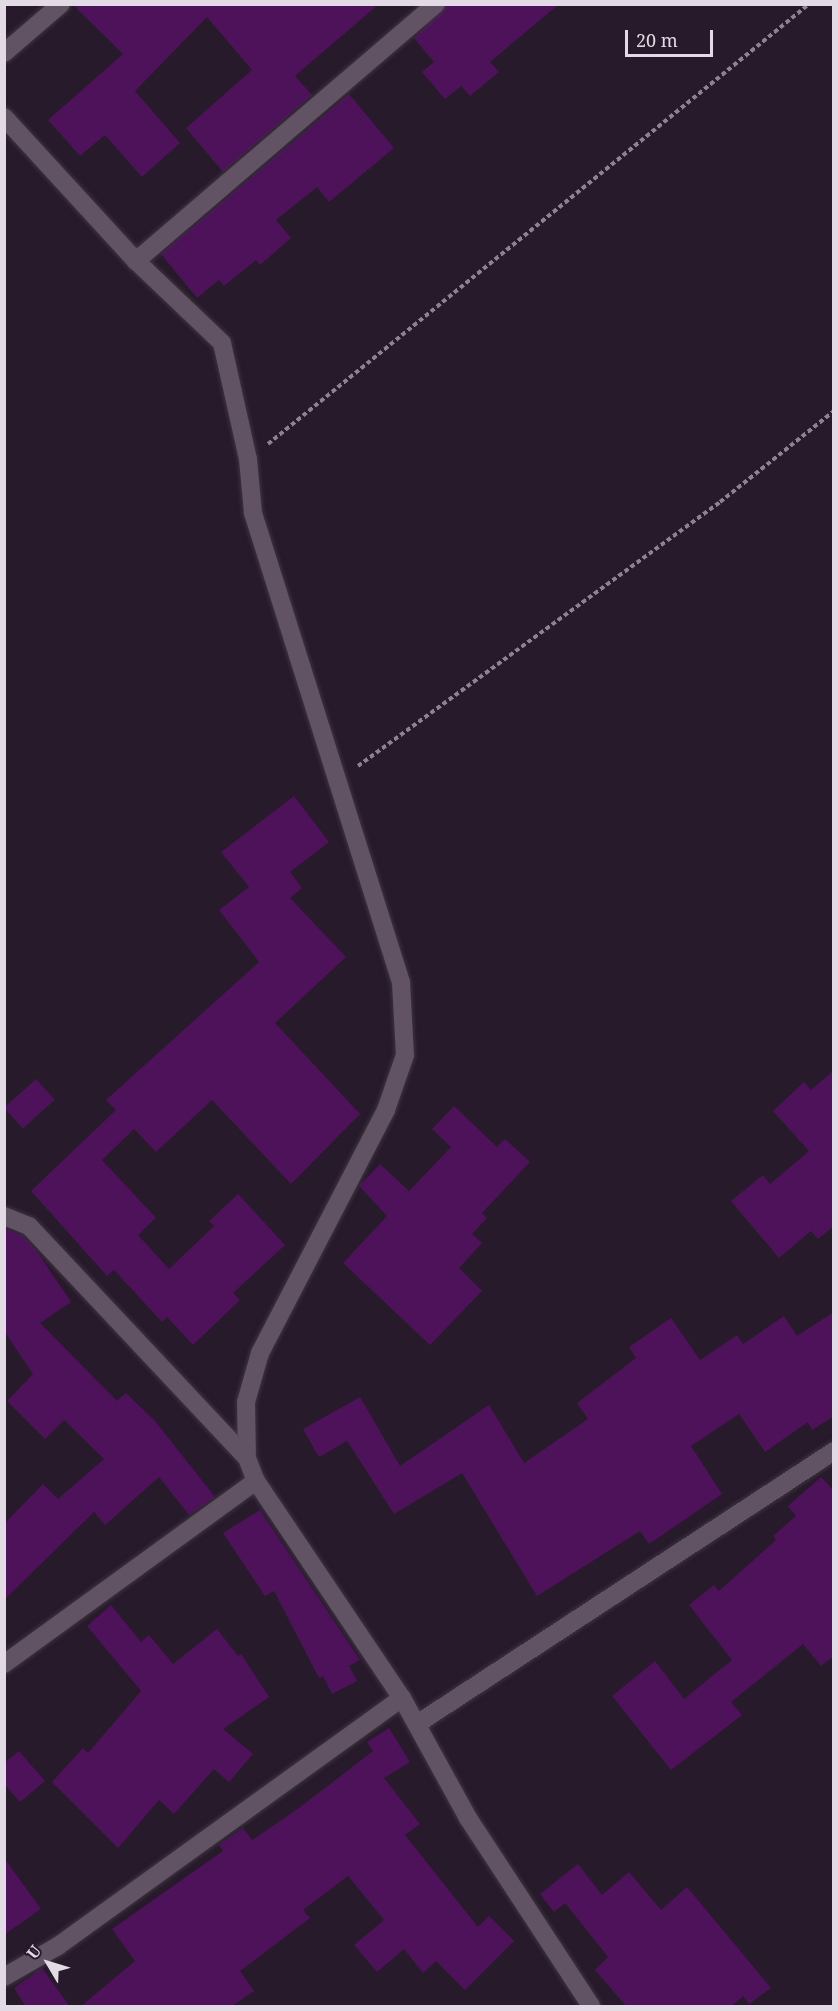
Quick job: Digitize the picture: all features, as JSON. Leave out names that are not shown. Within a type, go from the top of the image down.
[{"type":"street","points":[[4,53],[61,4]]},
{"type":"street","points":[[136,261],[435,4]]},
{"type":"street","points":[[4,117],[136,261],[222,343],[248,459],[253,513],[401,982],[405,1055],[386,1110],[260,1353],[246,1402],[246,1458]]},
{"type":"street","points":[[4,1216],[29,1226],[246,1458],[256,1481],[402,1698],[468,1818],[591,2007]]},
{"type":"street","points":[[417,1724],[834,1451]]},
{"type":"street","points":[[4,1664],[256,1481]]},
{"type":"street","points":[[4,1977],[58,1946],[402,1698]]},
{"type":"path","points":[[248,459],[809,4]]},
{"type":"path","points":[[339,780],[720,502],[834,411]]},
{"type":"building","points":[[72,4],[379,4],[295,76],[312,95],[223,172],[186,128],[252,70],[207,17],[135,91],[180,143],[142,177],[105,135],[80,156],[48,120],[123,54]]},
{"type":"building","points":[[447,4],[559,4],[490,62],[499,72],[470,96],[461,86],[445,99],[422,72],[434,62],[414,38]]},
{"type":"building","points":[[349,94],[394,148],[329,202],[317,187],[276,220],[291,238],[260,265],[256,260],[224,286],[219,280],[197,298],[161,254]]},
{"type":"building","points":[[294,796],[329,842],[290,872],[302,888],[290,898],[346,957],[275,1023],[360,1114],[291,1184],[212,1100],[156,1152],[134,1129],[102,1160],[156,1218],[138,1235],[169,1269],[214,1226],[209,1221],[238,1194],[285,1245],[233,1293],[240,1300],[193,1345],[167,1317],[162,1322],[114,1270],[107,1276],[31,1191],[116,1110],[106,1100],[259,962],[219,910],[249,887],[221,852]]},
{"type":"building","points":[[834,1070],[834,1226],[818,1239],[811,1231],[779,1258],[731,1201],[763,1175],[770,1184],[809,1151],[773,1111],[804,1082],[811,1090]]},
{"type":"building","points":[[36,1079],[55,1100],[23,1129],[4,1108]]},
{"type":"building","points":[[454,1106],[497,1147],[505,1139],[530,1162],[482,1213],[487,1218],[472,1234],[482,1243],[459,1268],[482,1291],[430,1345],[343,1263],[387,1216],[359,1186],[380,1164],[409,1191],[451,1147],[432,1129]]},
{"type":"building","points":[[4,1228],[23,1236],[36,1250],[71,1302],[40,1323],[117,1401],[126,1393],[155,1421],[215,1497],[189,1515],[159,1477],[105,1525],[94,1512],[4,1600],[4,1524],[43,1484],[58,1499],[104,1459],[64,1420],[45,1439],[7,1401],[33,1374],[4,1331]]},
{"type":"building","points":[[834,1312],[834,1416],[812,1430],[808,1422],[765,1452],[739,1414],[691,1446],[722,1494],[649,1544],[640,1531],[537,1596],[462,1473],[394,1514],[347,1441],[319,1457],[303,1429],[360,1397],[400,1466],[489,1405],[524,1463],[588,1419],[577,1403],[636,1358],[629,1347],[671,1318],[700,1360],[737,1335],[743,1344],[784,1316],[797,1336]]},
{"type":"building","points":[[821,1477],[834,1491],[834,1656],[821,1666],[803,1644],[731,1702],[742,1715],[671,1770],[612,1696],[655,1661],[684,1699],[732,1660],[689,1605],[714,1585],[719,1591],[776,1540],[773,1536],[796,1516],[788,1506]]},
{"type":"building","points":[[260,1510],[360,1660],[349,1666],[357,1681],[332,1694],[323,1676],[319,1678],[274,1591],[265,1596],[223,1533]]},
{"type":"building","points":[[111,1605],[141,1642],[149,1635],[173,1664],[217,1629],[238,1656],[241,1654],[269,1697],[223,1729],[253,1754],[229,1782],[214,1769],[174,1814],[159,1800],[118,1848],[52,1782],[83,1748],[88,1753],[141,1691],[87,1626]]},
{"type":"building","points":[[389,1728],[410,1762],[384,1778],[420,1824],[405,1835],[478,1927],[489,1916],[514,1941],[465,1990],[436,1961],[423,1973],[404,1949],[377,1972],[354,1945],[384,1920],[348,1876],[303,1910],[310,1918],[240,1971],[254,1991],[231,2007],[80,2007],[135,1961],[112,1929],[223,1851],[219,1845],[243,1828],[252,1840],[299,1808],[373,1751],[367,1742]]},
{"type":"building","points":[[19,1751],[45,1781],[20,1802],[4,1784],[4,1763]]},
{"type":"building","points":[[4,1858],[41,1909],[4,1935]]},
{"type":"building","points":[[578,1864],[602,1895],[629,1872],[661,1910],[687,1887],[771,1988],[749,2004],[743,1996],[731,2007],[627,2007],[595,1970],[608,1957],[565,1903],[554,1912],[540,1894]]},
{"type":"building","points":[[42,1968],[70,2007],[26,2007],[14,1988]]}]
